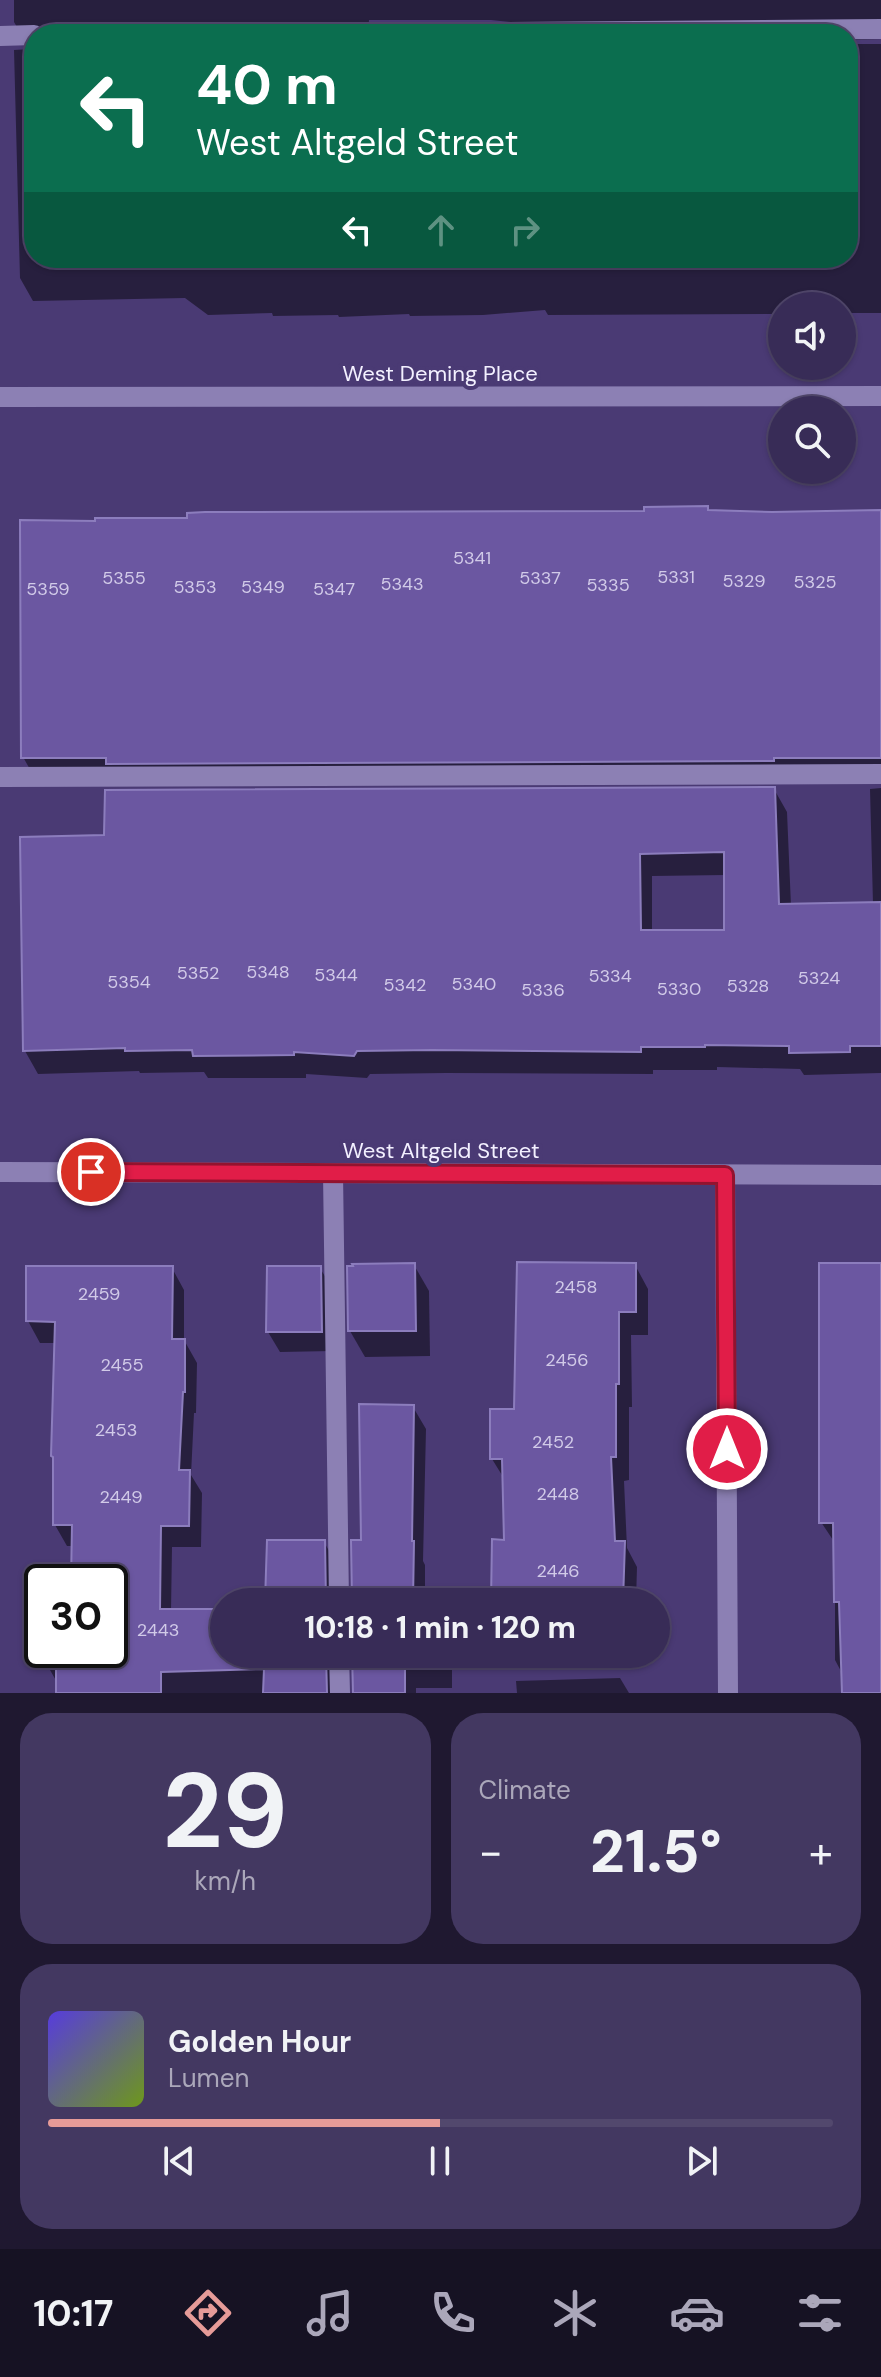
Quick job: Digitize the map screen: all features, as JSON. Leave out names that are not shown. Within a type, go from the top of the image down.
[{"type":"street","points":[[858,29],[881,29]]},
{"type":"street","points":[[0,36],[24,35]]},
{"type":"street","name":"West Deming Place","points":[[0,397],[881,396]]},
{"type":"street","points":[[0,777],[881,774]]},
{"type":"street","name":"West Altgeld Street","points":[[0,1172],[881,1175]]},
{"type":"street","points":[[333,1173],[339,1588]]},
{"type":"street","points":[[725,1175],[728,1693]]},
{"type":"street","points":[[339,1668],[340,1693]]},
{"type":"building","points":[[708,506],[708,510],[772,512],[881,510],[881,758],[106,764],[106,758],[21,758],[20,520],[187,518],[187,513],[205,512],[644,511],[644,507]]},
{"type":"building","points":[[775,787],[779,904],[881,902],[881,1046],[850,1046],[850,1052],[789,1053],[789,1046],[705,1045],[641,1047],[641,1052],[357,1051],[354,1056],[294,1052],[294,1055],[193,1056],[192,1050],[125,1051],[125,1048],[23,1051],[20,837],[104,835],[105,790]],"holes":[[[724,852],[724,930],[641,930],[640,854]]]},
{"type":"building","points":[[517,1262],[636,1263],[636,1312],[619,1312],[616,1457],[611,1457],[615,1541],[625,1541],[623,1588],[491,1588],[492,1539],[504,1540],[502,1459],[490,1459],[490,1409],[514,1409]]},
{"type":"building","points":[[415,1263],[416,1331],[348,1331],[347,1266]]},
{"type":"building","points":[[819,1263],[881,1263],[881,1693],[842,1693],[839,1602],[834,1602],[833,1523],[819,1523]]},
{"type":"building","points":[[26,1266],[173,1266],[172,1339],[185,1339],[185,1392],[179,1470],[190,1470],[189,1526],[161,1526],[160,1609],[210,1609],[210,1668],[326,1668],[327,1693],[263,1693],[264,1669],[161,1672],[161,1693],[56,1693],[56,1668],[128,1668],[128,1564],[71,1564],[72,1525],[53,1525],[51,1456],[55,1322],[26,1321]]},
{"type":"building","points":[[267,1266],[321,1266],[322,1332],[266,1332]]},
{"type":"building","points":[[359,1404],[414,1405],[413,1588],[352,1588],[351,1540],[361,1540]]},
{"type":"building","points":[[267,1540],[325,1540],[326,1588],[265,1588]]},
{"type":"building","points":[[352,1668],[405,1668],[405,1693],[353,1693]]},
{"type":"route","points":[[91,1172],[725,1175],[727,1449]]}]
